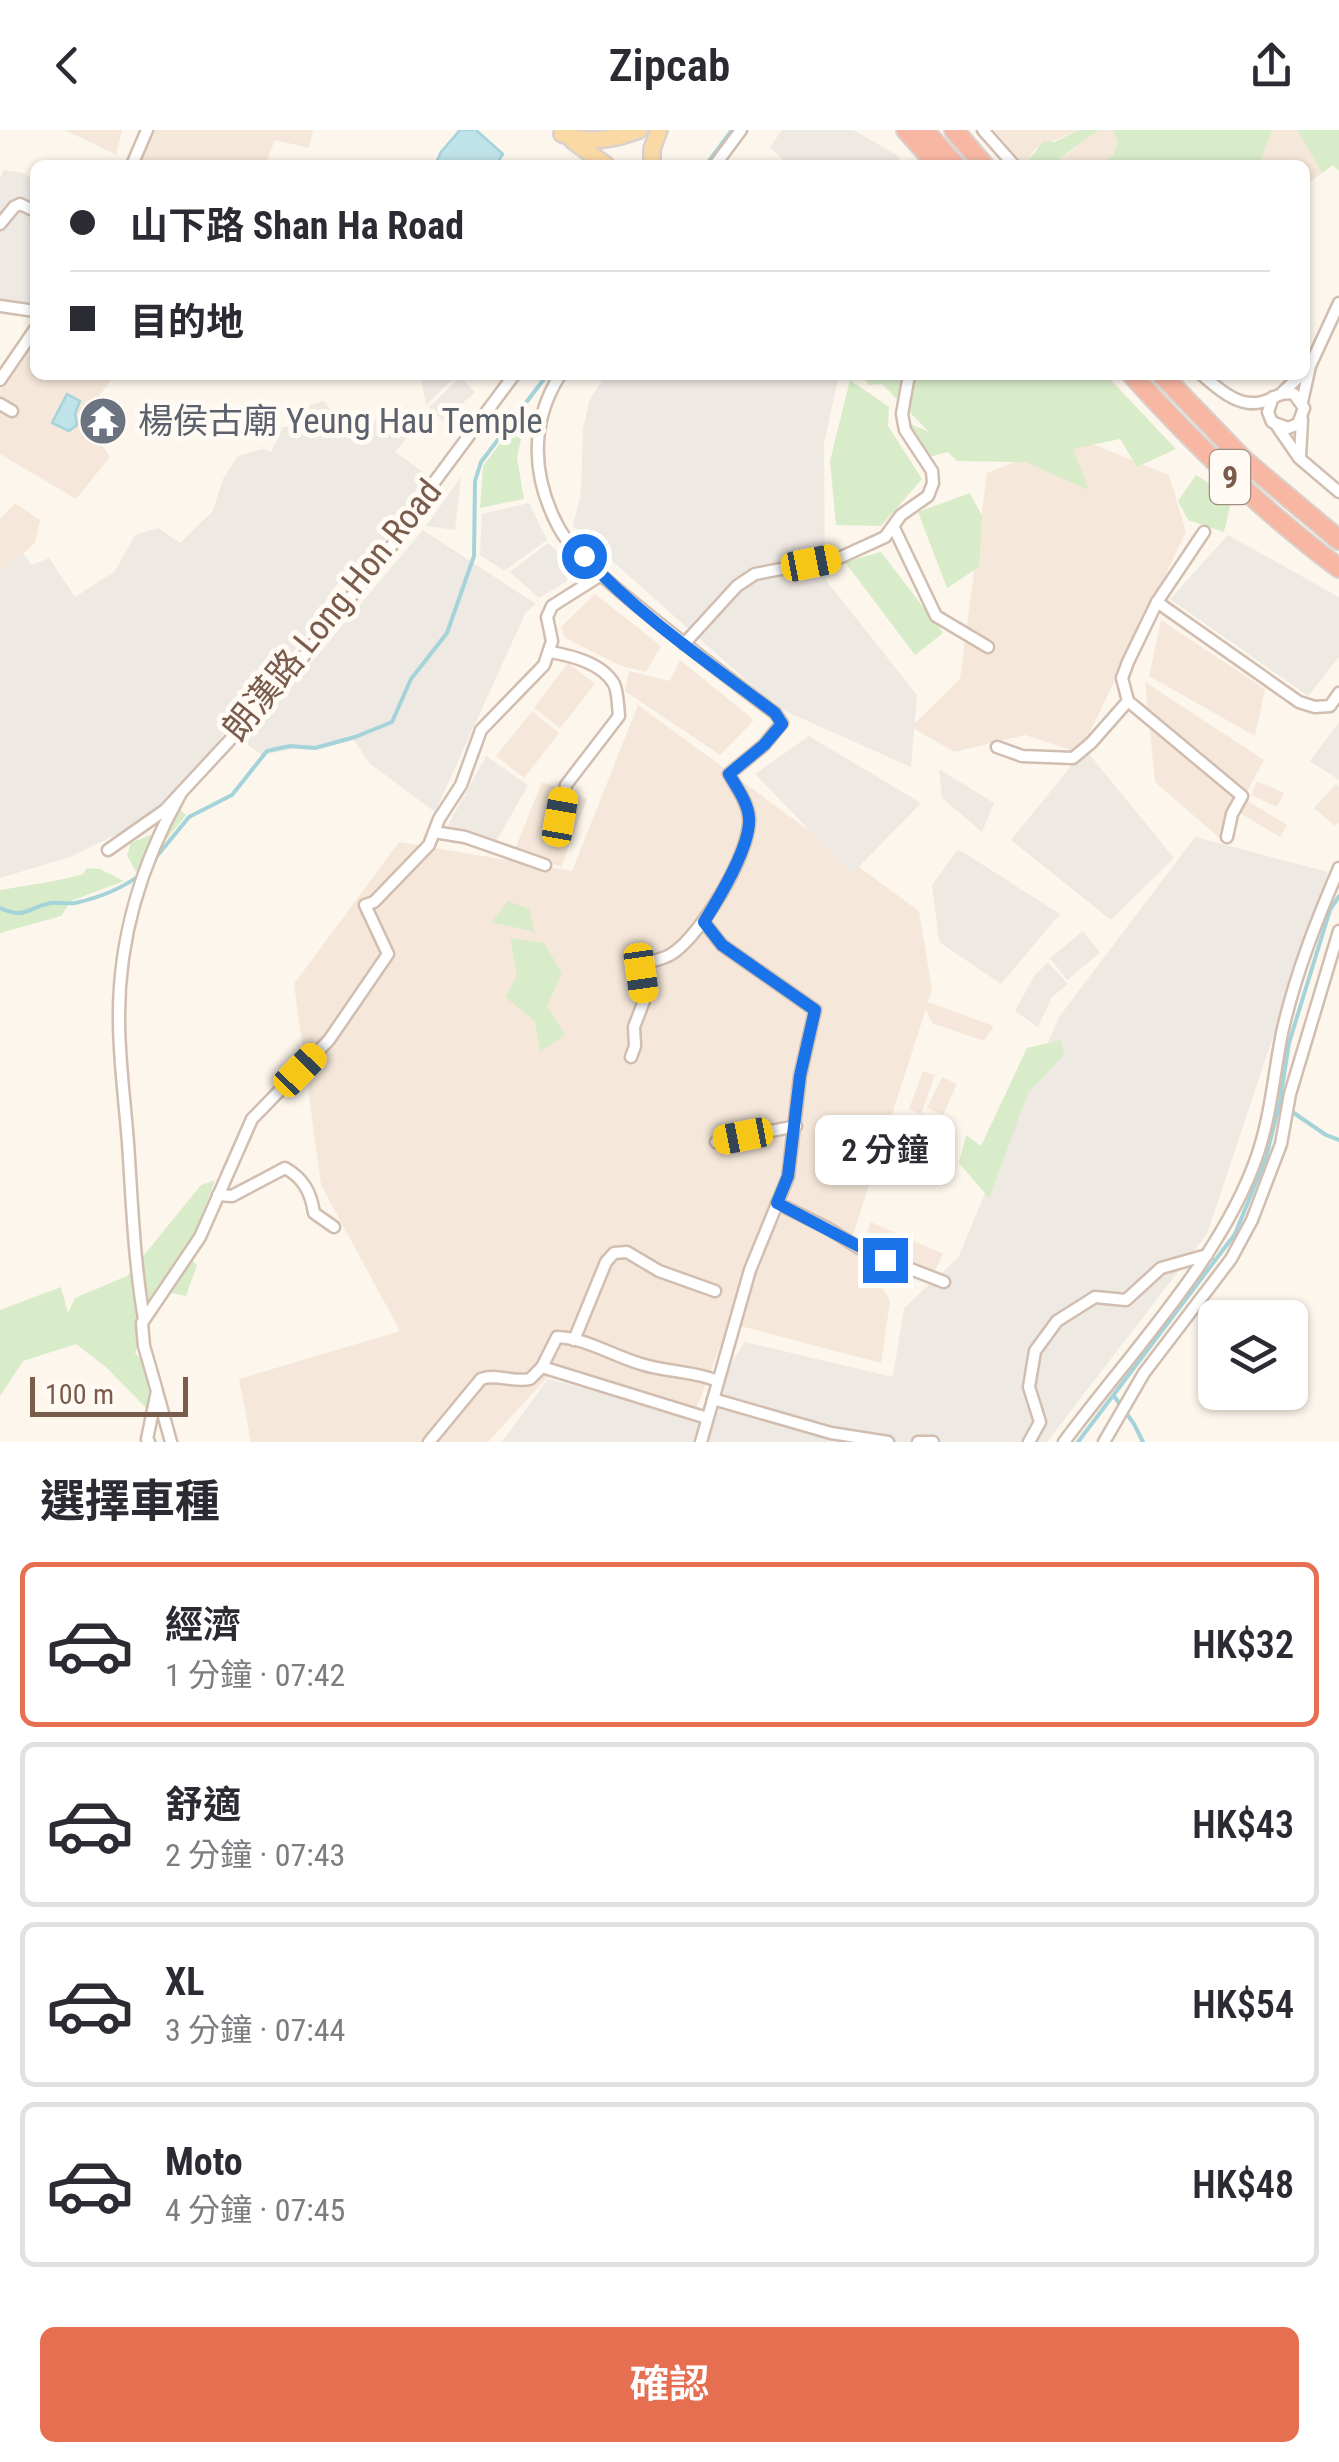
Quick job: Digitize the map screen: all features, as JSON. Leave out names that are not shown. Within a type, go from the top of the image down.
[{"type":"highway","points":[[906,130],[933,160]]},
{"type":"highway","points":[[924,130],[951,160]]},
{"type":"highway","points":[[954,130],[980,160]]},
{"type":"highway","points":[[970,130],[992,160]]},
{"type":"highway","name":"9","points":[[1137,380],[1222,470],[1339,568]]},
{"type":"highway","name":"9","points":[[1167,380],[1244,460],[1339,540]]},
{"type":"main road","points":[[559,132],[598,141],[639,130]]},
{"type":"main road","points":[[652,160],[659,130]]},
{"type":"main road","points":[[559,132],[599,160]]},
{"type":"street","points":[[134,160],[146,130]]},
{"type":"street","points":[[719,160],[741,130]]},
{"type":"street","points":[[984,130],[1010,160]]},
{"type":"street","points":[[0,224],[14,206],[30,209]]},
{"type":"street","points":[[1310,361],[1339,304]]},
{"type":"street","points":[[0,306],[30,310]]},
{"type":"street","points":[[0,380],[30,336]]},
{"type":"street","name":"朗漢路 Long Hon Road","points":[[108,850],[165,810],[280,686],[401,534],[418,504],[510,380]]},
{"type":"street","points":[[557,380],[538,429],[536,446],[540,482],[560,531],[601,575],[775,713],[782,724],[729,774],[746,803],[748,828],[726,884],[704,922],[672,954],[643,964],[645,998],[634,1027],[631,1057]]},
{"type":"street","points":[[684,644],[737,586],[755,574],[839,558],[885,537],[900,514],[928,496],[932,470],[905,430],[902,414],[908,380]]},
{"type":"street","points":[[1210,380],[1244,403],[1265,402],[1295,380]]},
{"type":"street","points":[[1300,458],[1304,380]]},
{"type":"street","points":[[1278,395],[1294,394],[1302,402]]},
{"type":"street","points":[[1278,395],[1268,412],[1276,426],[1300,458],[1339,492]]},
{"type":"street","points":[[0,404],[12,411]]},
{"type":"street","points":[[1276,426],[1293,427],[1302,419]]},
{"type":"street","points":[[894,528],[936,616],[988,647]]},
{"type":"street","points":[[1204,532],[1157,602],[1122,678],[1128,701],[1242,796],[1232,814],[1227,837]]},
{"type":"street","points":[[149,1442],[157,1391],[144,1346],[142,1323],[200,1237],[252,1119],[329,1040],[388,954],[366,905],[374,902],[429,845],[461,785],[481,730],[544,665],[551,652],[547,618],[552,606],[601,575]]},
{"type":"street","points":[[1157,602],[1300,702],[1330,706],[1339,694]]},
{"type":"street","points":[[551,652],[574,656],[597,668],[614,685],[619,716],[566,785],[555,834]]},
{"type":"street","points":[[998,747],[1022,756],[1073,758],[1091,744],[1128,701]]},
{"type":"street","name":"朗漢路 Long Hon Road","points":[[171,1442],[136,1270],[119,1038],[124,950],[142,880],[158,838],[182,793]]},
{"type":"street","points":[[434,832],[465,837],[545,865]]},
{"type":"street","points":[[1064,1442],[1208,1255],[1230,1216],[1258,1154],[1283,1032],[1306,946],[1339,868]]},
{"type":"street","points":[[700,1442],[750,1270],[788,1176],[800,1076],[815,1010],[722,945],[704,922]]},
{"type":"street","points":[[1104,1442],[1131,1394],[1231,1259],[1252,1220],[1272,1173],[1290,1094],[1339,931]]},
{"type":"street","points":[[716,1142],[796,1126]]},
{"type":"street","points":[[218,1195],[232,1196],[285,1168],[298,1175],[312,1198],[314,1213],[334,1226]]},
{"type":"street","points":[[777,1203],[829,1228],[864,1251],[944,1282]]},
{"type":"street","points":[[574,1340],[606,1262],[614,1252],[627,1252],[658,1272],[715,1291]]},
{"type":"street","points":[[1029,1442],[1040,1422],[1029,1387],[1035,1351],[1057,1320],[1095,1297],[1126,1300],[1160,1268],[1208,1255]]},
{"type":"street","points":[[429,1442],[481,1380],[491,1376],[530,1379],[542,1367],[557,1337],[644,1365],[683,1370],[718,1381]]},
{"type":"street","points":[[542,1367],[707,1418]]},
{"type":"street","points":[[712,1399],[831,1433],[888,1442]]},
{"type":"street","points":[[918,1442],[934,1442]]},
{"type":"shaded area","points":[[65,130],[122,130],[116,155]]},
{"type":"shaded area","points":[[154,130],[313,130],[309,148],[275,140],[267,160],[142,160]]},
{"type":"shaded area","points":[[782,130],[853,130],[900,160],[783,160],[770,147]]},
{"type":"shaded area","points":[[994,130],[1078,130],[1035,149],[1027,160],[1020,160]]},
{"type":"shaded area","points":[[1099,130],[1113,130],[1119,142],[1113,155],[1105,160],[1060,159]]},
{"type":"shaded area","points":[[1272,130],[1297,130],[1322,173],[1310,182],[1310,160],[1261,160]]},
{"type":"shaded area","points":[[4,170],[30,177],[30,304],[0,299],[0,178]]},
{"type":"shaded area","points":[[30,345],[30,380],[111,380],[83,417],[110,457],[76,499],[0,454],[0,390]]},
{"type":"shaded area","points":[[421,380],[452,380],[426,405]]},
{"type":"shaded area","points":[[457,380],[463,380],[475,392],[443,421],[429,407]]},
{"type":"shaded area","points":[[603,380],[838,380],[824,444],[825,579],[917,695],[911,767],[776,707],[573,526],[581,492],[583,428],[590,399]]},
{"type":"shaded area","points":[[324,401],[361,442],[385,406],[419,416],[415,429],[395,452],[429,476],[409,510],[391,535],[359,559],[331,592],[304,639],[167,802],[140,823],[70,857],[0,878],[0,573],[23,553],[32,565],[49,558],[75,597],[115,571],[135,535],[158,528],[180,543],[213,511],[223,479],[238,456],[263,449],[271,452],[283,427],[291,427],[307,406]]},
{"type":"shaded area","points":[[1075,437],[1169,475],[1186,532],[1080,753],[1025,735],[954,752],[911,727],[960,679],[987,473]]},
{"type":"shaded area","points":[[461,477],[455,530],[426,526]]},
{"type":"shaded area","points":[[15,503],[40,520],[35,543],[0,573],[0,519]]},
{"type":"shaded area","points":[[529,503],[547,540],[504,571],[480,555],[482,514]]},
{"type":"shaded area","points":[[423,530],[536,604],[526,612],[435,812],[369,763],[354,740],[315,750],[292,749],[262,755],[244,742]]},
{"type":"shaded area","points":[[1228,535],[1339,597],[1339,657],[1308,696],[1170,599]]},
{"type":"shaded area","points":[[548,543],[574,567],[566,582],[539,598],[510,572]]},
{"type":"shaded area","points":[[595,594],[661,646],[646,672],[621,666],[565,638],[561,627]]},
{"type":"shaded area","points":[[1161,620],[1265,689],[1255,736],[1149,676]]},
{"type":"shaded area","points":[[680,660],[754,720],[720,755],[625,691],[629,671],[670,681]]},
{"type":"shaded area","points":[[568,663],[595,684],[560,728],[534,708]]},
{"type":"shaded area","points":[[1145,682],[1264,760],[1221,839],[1155,782]]},
{"type":"shaded area","points":[[638,705],[919,911],[932,990],[928,1002],[994,1026],[984,1041],[932,1023],[926,1009],[852,1238],[890,1301],[881,1363],[729,1323],[696,1410],[557,1367],[488,1442],[251,1442],[239,1379],[400,1331],[321,1185],[294,984],[399,842],[572,871]]},
{"type":"shaded area","points":[[532,711],[559,733],[524,778],[496,756]]},
{"type":"shaded area","points":[[1339,722],[1339,780],[1310,761]]},
{"type":"shaded area","points":[[809,736],[921,803],[852,874],[755,774]]},
{"type":"shaded area","points":[[1085,749],[1174,858],[1111,920],[1011,840]]},
{"type":"shaded area","points":[[486,756],[528,785],[496,842],[447,827]]},
{"type":"shaded area","points":[[939,769],[994,803],[982,832],[942,798]]},
{"type":"shaded area","points":[[1257,781],[1284,793],[1277,807],[1251,795]]},
{"type":"shaded area","points":[[542,782],[587,799],[561,867],[515,849]]},
{"type":"shaded area","points":[[1336,784],[1339,822],[1335,826],[1314,808]]},
{"type":"shaded area","points":[[1246,800],[1287,825],[1280,837],[1238,812]]},
{"type":"shaded area","points":[[1195,837],[1328,872],[1207,1234],[1047,1442],[502,1442],[548,1379],[697,1416],[745,1342],[893,1377],[904,1308],[958,1258],[1059,1017]]},
{"type":"shaded area","points":[[958,849],[1060,914],[1001,984],[939,942],[932,885]]},
{"type":"shaded area","points":[[1083,931],[1100,953],[1067,980],[1050,958]]},
{"type":"shaded area","points":[[1048,962],[1068,984],[1052,997],[1038,1027],[1015,1011],[1034,976]]},
{"type":"shaded area","points":[[923,1071],[935,1075],[921,1114],[909,1109]]},
{"type":"shaded area","points":[[942,1077],[957,1084],[943,1115],[927,1108]]},
{"type":"shaded area","points":[[942,1120],[954,1126],[924,1183],[912,1177]]},
{"type":"shaded area","points":[[897,1139],[919,1153],[906,1174],[884,1160]]},
{"type":"shaded area","points":[[871,1222],[943,1254],[933,1275],[862,1244]]},
{"type":"green space","points":[[1078,130],[1099,130],[1060,160],[1028,160],[1044,141],[1055,142]]},
{"type":"green space","points":[[1113,130],[1272,130],[1261,160],[1105,160],[1113,155],[1118,142]]},
{"type":"green space","points":[[1297,130],[1339,130],[1339,171],[1333,165],[1322,173]]},
{"type":"green space","points":[[850,380],[889,407],[888,426],[922,479],[881,526],[836,525],[830,461]]},
{"type":"green space","points":[[866,380],[1111,380],[1176,449],[1137,467],[1120,439],[1073,449],[1089,490],[1025,462],[957,461],[948,452],[929,457],[908,423],[929,432],[882,384],[869,385]]},
{"type":"green space","points":[[518,419],[524,425],[517,458],[524,499],[480,508],[483,466]]},
{"type":"green space","points":[[1196,475],[1232,498],[1224,532],[1188,520],[1178,501]]},
{"type":"green space","points":[[970,493],[982,516],[979,567],[947,588],[918,512]]},
{"type":"green space","points":[[881,552],[943,633],[915,655],[845,562]]},
{"type":"green space","points":[[177,807],[186,815],[136,872],[127,855],[131,843],[155,833],[158,823]]},
{"type":"green space","points":[[87,868],[100,869],[124,881],[71,901],[61,916],[0,933],[0,890],[73,877]]},
{"type":"green space","points":[[508,901],[529,909],[535,932],[491,922]]},
{"type":"green space","points":[[510,938],[544,943],[562,973],[547,1006],[565,1035],[540,1052],[535,1021],[505,997],[517,976]]},
{"type":"green space","points":[[1061,1040],[1064,1055],[1028,1093],[989,1198],[959,1163],[966,1135],[981,1146],[1027,1048]]},
{"type":"green space","points":[[215,1180],[187,1257],[197,1265],[186,1296],[158,1290],[135,1353],[159,1377],[148,1410],[106,1367],[76,1344],[23,1361],[0,1396],[0,1310],[61,1287],[68,1313],[75,1298],[127,1276],[201,1185]]},
{"type":"water","points":[[460,130],[476,130],[503,154],[499,160],[437,160]]},
{"type":"water","points":[[67,394],[80,401],[75,414],[77,425],[69,431],[52,423]]},
{"type":"waterway","points":[[710,160],[732,130]]},
{"type":"waterway","points":[[153,861],[189,817],[232,795],[267,751],[290,746],[315,748],[392,722],[411,679],[447,633],[474,556],[475,481],[481,462],[543,380]]},
{"type":"waterway","points":[[0,908],[21,913],[51,903],[75,903],[109,892],[140,875]]},
{"type":"waterway","points":[[1078,1442],[1235,1234],[1266,1158],[1289,1043],[1330,910],[1339,896]]},
{"type":"waterway","points":[[1288,1109],[1339,1140]]},
{"type":"waterway","points":[[1114,1396],[1143,1442]]},
{"type":"place","name":"楊侯古廟 Yeung Hau Temple","points":[[103,421]]},
{"type":"route","points":[[584,556],[601,575],[684,644],[775,713],[782,724],[729,774],[746,803],[748,828],[726,884],[704,922],[722,945],[815,1010],[800,1076],[788,1176],[777,1203],[885,1260]]}]
